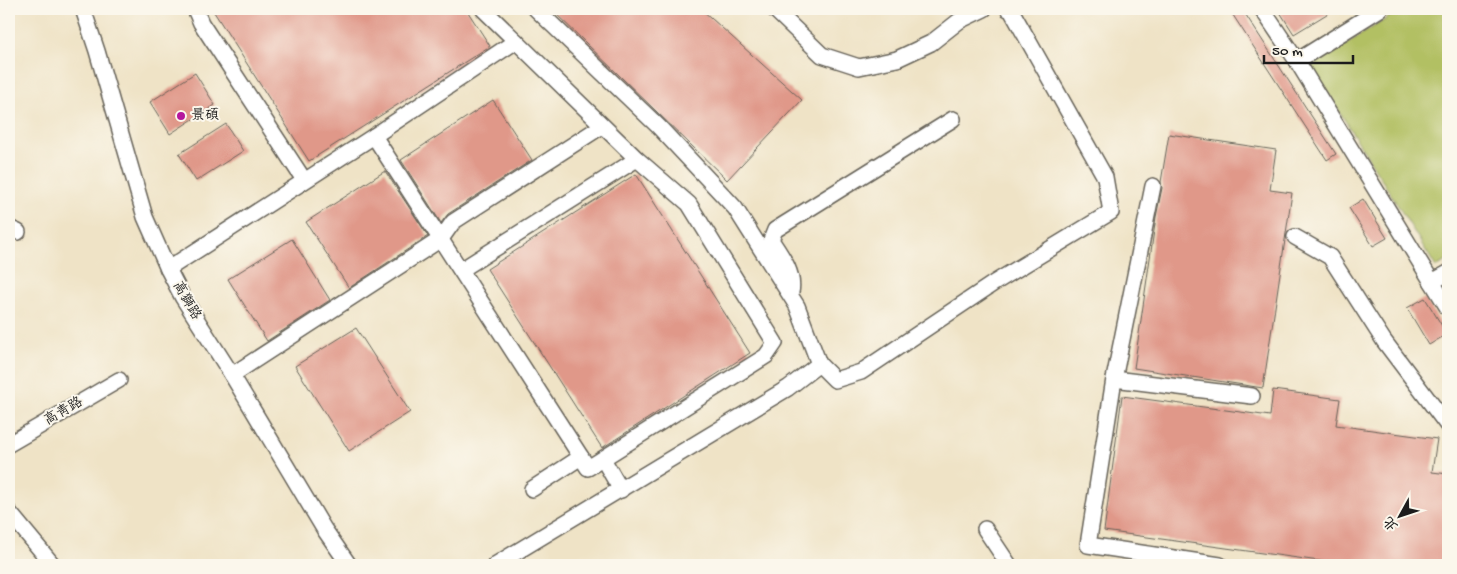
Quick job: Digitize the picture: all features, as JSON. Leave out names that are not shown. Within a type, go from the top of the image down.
[{"type":"street","name":"高獅路","points":[[83,9],[144,217],[168,269],[183,298],[232,375],[324,529],[349,565]]},
{"type":"street","points":[[195,9],[201,23],[304,180]]},
{"type":"street","points":[[374,136],[588,468],[766,356],[775,344],[690,204],[637,159],[483,9]]},
{"type":"street","points":[[536,9],[659,127],[734,208],[797,306],[819,364],[835,380],[861,372],[994,283],[1111,212],[1105,177],[1036,51],[1011,10],[1008,9]]},
{"type":"street","points":[[774,9],[822,54],[860,66],[897,59],[931,43],[959,21],[984,9]]},
{"type":"street","points":[[1262,9],[1297,61],[1448,308]]},
{"type":"street","points":[[1297,61],[1380,9]]},
{"type":"street","points":[[168,269],[374,136],[516,41]]},
{"type":"street","points":[[790,296],[793,283],[783,258],[771,240],[775,230],[953,119]]},
{"type":"street","points":[[232,375],[441,239],[453,222],[602,126]]},
{"type":"street","points":[[461,270],[637,159]]},
{"type":"street","points":[[1153,186],[1114,379],[1088,545],[1220,565]]},
{"type":"street","points":[[1294,236],[1330,258],[1384,341],[1448,426]]},
{"type":"street","points":[[1432,282],[1448,272]]},
{"type":"street","points":[[495,565],[788,388],[819,364]]},
{"type":"street","points":[[1114,379],[1252,396]]},
{"type":"street","name":"高青路","points":[[9,444],[119,380]]},
{"type":"street","points":[[532,489],[582,458]]},
{"type":"street","points":[[603,459],[621,490]]},
{"type":"street","points":[[9,512],[53,565]]},
{"type":"street","points":[[985,529],[1009,565]]},
{"type":"green space","points":[[1402,9],[1448,9],[1448,260],[1436,267],[1311,66]]},
{"type":"building","points":[[220,9],[466,9],[490,46],[309,161],[214,12]]},
{"type":"building","points":[[551,9],[701,9],[802,100],[727,180]]},
{"type":"building","points":[[1229,9],[1242,9],[1336,154],[1327,160]]},
{"type":"building","points":[[1278,9],[1335,9],[1294,34]]},
{"type":"building","points":[[195,73],[215,105],[170,134],[150,102]]},
{"type":"building","points":[[493,100],[532,160],[448,214],[441,223],[401,160]]},
{"type":"building","points":[[226,124],[243,151],[196,181],[179,154]]},
{"type":"building","points":[[1169,134],[1276,150],[1270,190],[1292,193],[1263,388],[1134,368]]},
{"type":"building","points":[[385,171],[428,236],[349,288],[306,222]]},
{"type":"building","points":[[636,174],[750,353],[602,448],[487,269]]},
{"type":"building","points":[[1363,199],[1387,238],[1373,246],[1349,208]]},
{"type":"building","points":[[292,239],[330,300],[267,341],[228,279]]},
{"type":"building","points":[[1425,298],[1447,334],[1429,345],[1407,308]]},
{"type":"building","points":[[356,328],[410,412],[349,451],[295,366]]},
{"type":"building","points":[[1273,390],[1340,399],[1336,425],[1437,439],[1432,472],[1448,474],[1448,565],[1348,565],[1104,531],[1122,396],[1270,416]]},
{"type":"place","name":"景碩","points":[[181,116]]}]
